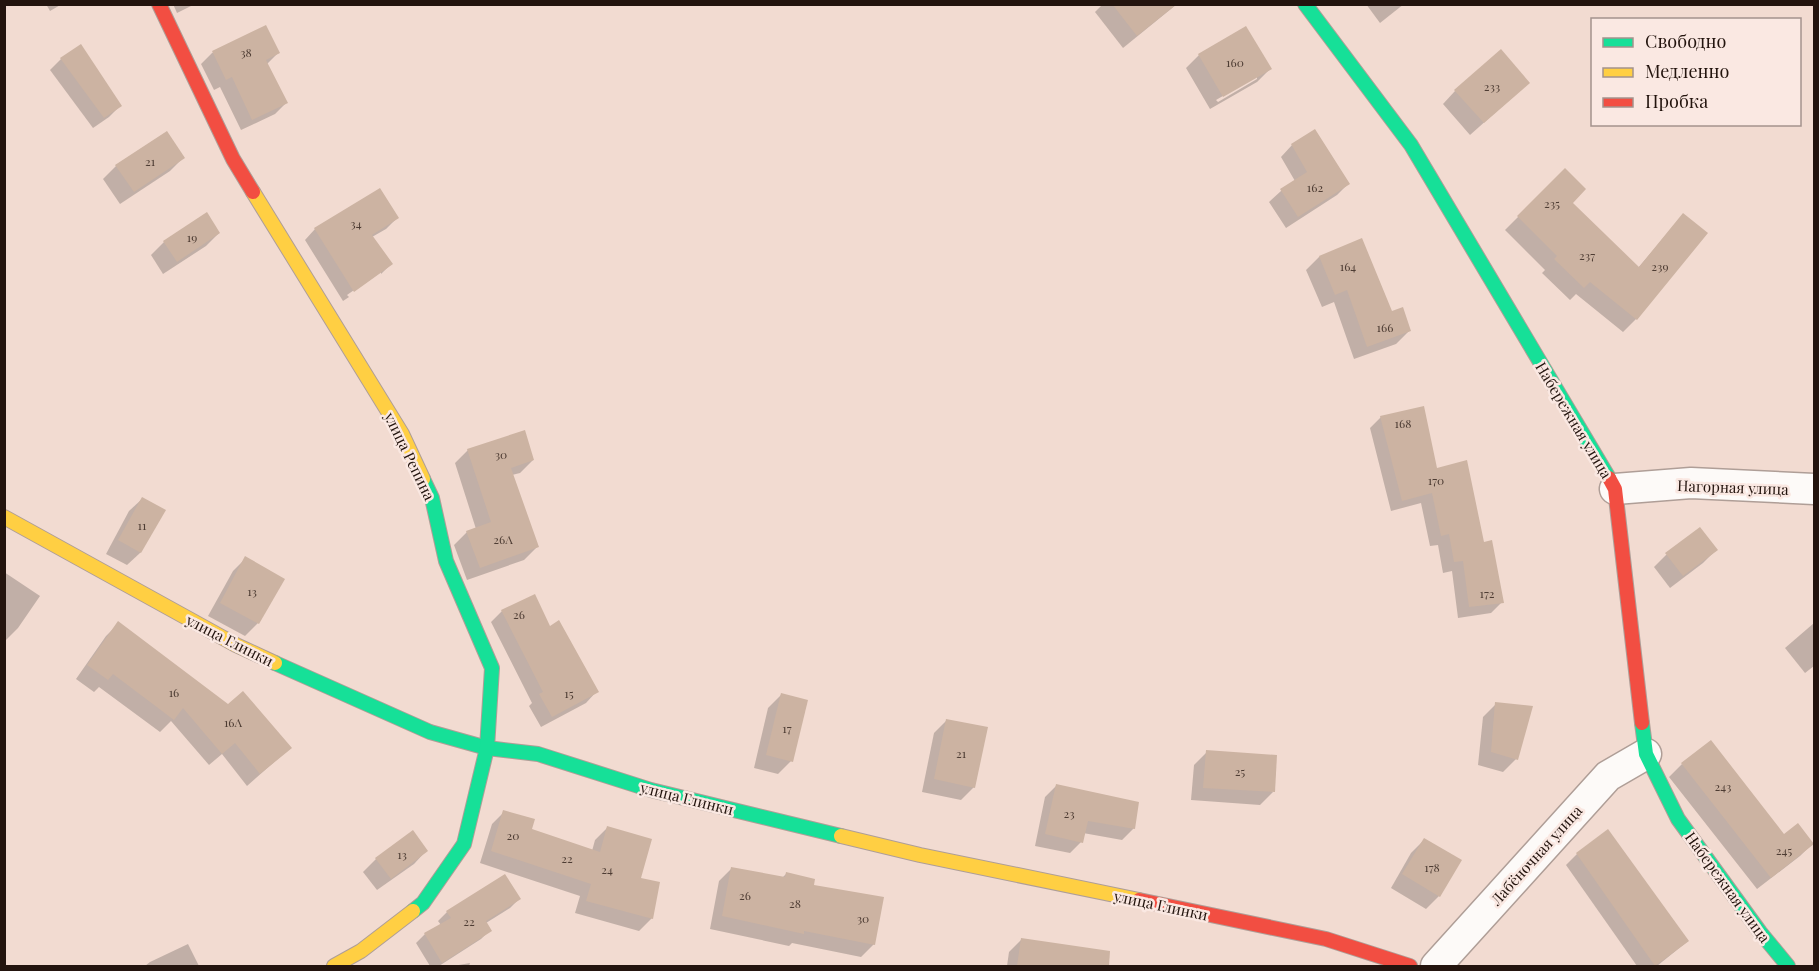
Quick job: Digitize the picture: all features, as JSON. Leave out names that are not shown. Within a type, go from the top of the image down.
[{"type":"street","name":"улица Репина","points":[[159,4],[233,159],[402,434],[432,498],[446,561],[492,668],[488,748],[464,844],[423,903],[361,951],[334,966]]},
{"type":"street","name":"Набережная улица","points":[[1305,4],[1411,145],[1615,489],[1646,754],[1678,819],[1760,932],[1788,966]]},
{"type":"street","name":"Нагорная улица","points":[[1615,489],[1691,483],[1777,489],[1815,489]]},
{"type":"street","name":"улица Глинки","points":[[4,517],[236,645],[430,732],[488,748],[538,754],[651,790],[920,855],[1326,939],[1410,966]]},
{"type":"street","name":"Лабёночная улица","points":[[1436,966],[1608,776],[1646,754]]},
{"type":"building","points":[[1112,4],[1177,4],[1137,36]]},
{"type":"building","points":[[266,25],[280,53],[266,60],[288,103],[252,120],[232,77],[226,80],[212,51]]},
{"type":"building","points":[[1246,26],[1272,69],[1223,97],[1198,54]]},
{"type":"building","points":[[81,44],[122,106],[104,118],[60,58]]},
{"type":"building","points":[[1501,49],[1530,83],[1484,123],[1454,90]]},
{"type":"building","points":[[1315,129],[1350,184],[1298,217],[1280,189],[1307,172],[1291,144]]},
{"type":"building","points":[[167,131],[185,158],[134,192],[115,165]]},
{"type":"building","points":[[1565,168],[1586,189],[1573,203],[1639,267],[1683,213],[1708,233],[1637,320],[1590,282],[1584,288],[1554,259],[1557,256],[1517,216]]},
{"type":"building","points":[[380,188],[399,218],[372,235],[393,264],[354,292],[314,228]]},
{"type":"building","points":[[207,212],[220,233],[177,262],[163,241]]},
{"type":"building","points":[[1362,238],[1392,311],[1403,307],[1411,331],[1367,347],[1347,290],[1335,295],[1319,256]]},
{"type":"building","points":[[1424,406],[1437,468],[1467,460],[1484,542],[1492,540],[1504,603],[1469,607],[1463,561],[1454,562],[1449,534],[1441,536],[1432,493],[1402,501],[1380,416]]},
{"type":"building","points":[[525,430],[534,460],[511,468],[539,547],[480,568],[466,531],[491,522],[467,449]]},
{"type":"building","points":[[142,497],[166,510],[141,553],[118,540]]},
{"type":"building","points":[[1700,527],[1718,550],[1683,576],[1665,553]]},
{"type":"building","points":[[245,556],[285,579],[259,624],[220,603]]},
{"type":"building","points":[[535,594],[550,626],[559,620],[599,692],[552,717],[539,694],[543,692],[501,610]]},
{"type":"building","points":[[118,621],[228,704],[243,691],[292,748],[260,774],[235,743],[222,754],[183,708],[174,720],[113,674],[108,680],[87,665]]},
{"type":"building","points":[[781,693],[808,700],[793,762],[766,755]]},
{"type":"building","points":[[1495,702],[1533,706],[1518,760],[1491,752]]},
{"type":"building","points":[[946,719],[988,727],[975,788],[934,779]]},
{"type":"building","points":[[1711,740],[1784,834],[1798,823],[1814,844],[1771,878],[1681,763]]},
{"type":"building","points":[[1206,750],[1277,755],[1275,792],[1203,788]]},
{"type":"building","points":[[1056,784],[1139,802],[1135,829],[1088,821],[1083,843],[1045,834]]},
{"type":"building","points":[[503,810],[535,819],[532,829],[600,852],[607,826],[652,839],[641,878],[660,882],[653,919],[586,901],[591,884],[491,851]]},
{"type":"building","points":[[1608,829],[1689,941],[1655,966],[1576,853]]},
{"type":"building","points":[[413,830],[428,851],[391,879],[375,858]]},
{"type":"building","points":[[1424,838],[1462,860],[1440,897],[1402,874]]},
{"type":"building","points":[[731,867],[785,877],[786,872],[815,879],[814,885],[884,897],[875,945],[804,931],[804,934],[722,916]]},
{"type":"building","points":[[505,874],[521,899],[486,921],[492,931],[442,963],[424,933],[451,918],[446,911]]},
{"type":"building","points":[[1021,938],[1110,951],[1109,966],[1017,966]]},
{"type":"traffic: fast","points":[[1305,4],[1411,145],[1609,478]]},
{"type":"traffic: fast","points":[[413,911],[423,903],[464,844],[487,748],[492,668],[446,561],[432,498],[423,479]]},
{"type":"traffic: fast","points":[[275,663],[430,732],[487,748],[538,754],[651,790],[841,836]]},
{"type":"traffic: fast","points":[[1642,723],[1646,754],[1678,819],[1760,932],[1788,966]]},
{"type":"traffic: slow","points":[[253,192],[402,434],[423,479]]},
{"type":"traffic: slow","points":[[4,517],[236,645],[275,663]]},
{"type":"traffic: slow","points":[[841,836],[920,855],[1139,900]]},
{"type":"traffic: slow","points":[[334,966],[361,951],[413,911]]},
{"type":"traffic: jam","points":[[159,4],[233,159],[253,192]]},
{"type":"traffic: jam","points":[[1609,478],[1615,489],[1642,723]]},
{"type":"traffic: jam","points":[[1139,900],[1326,939],[1410,966]]}]
